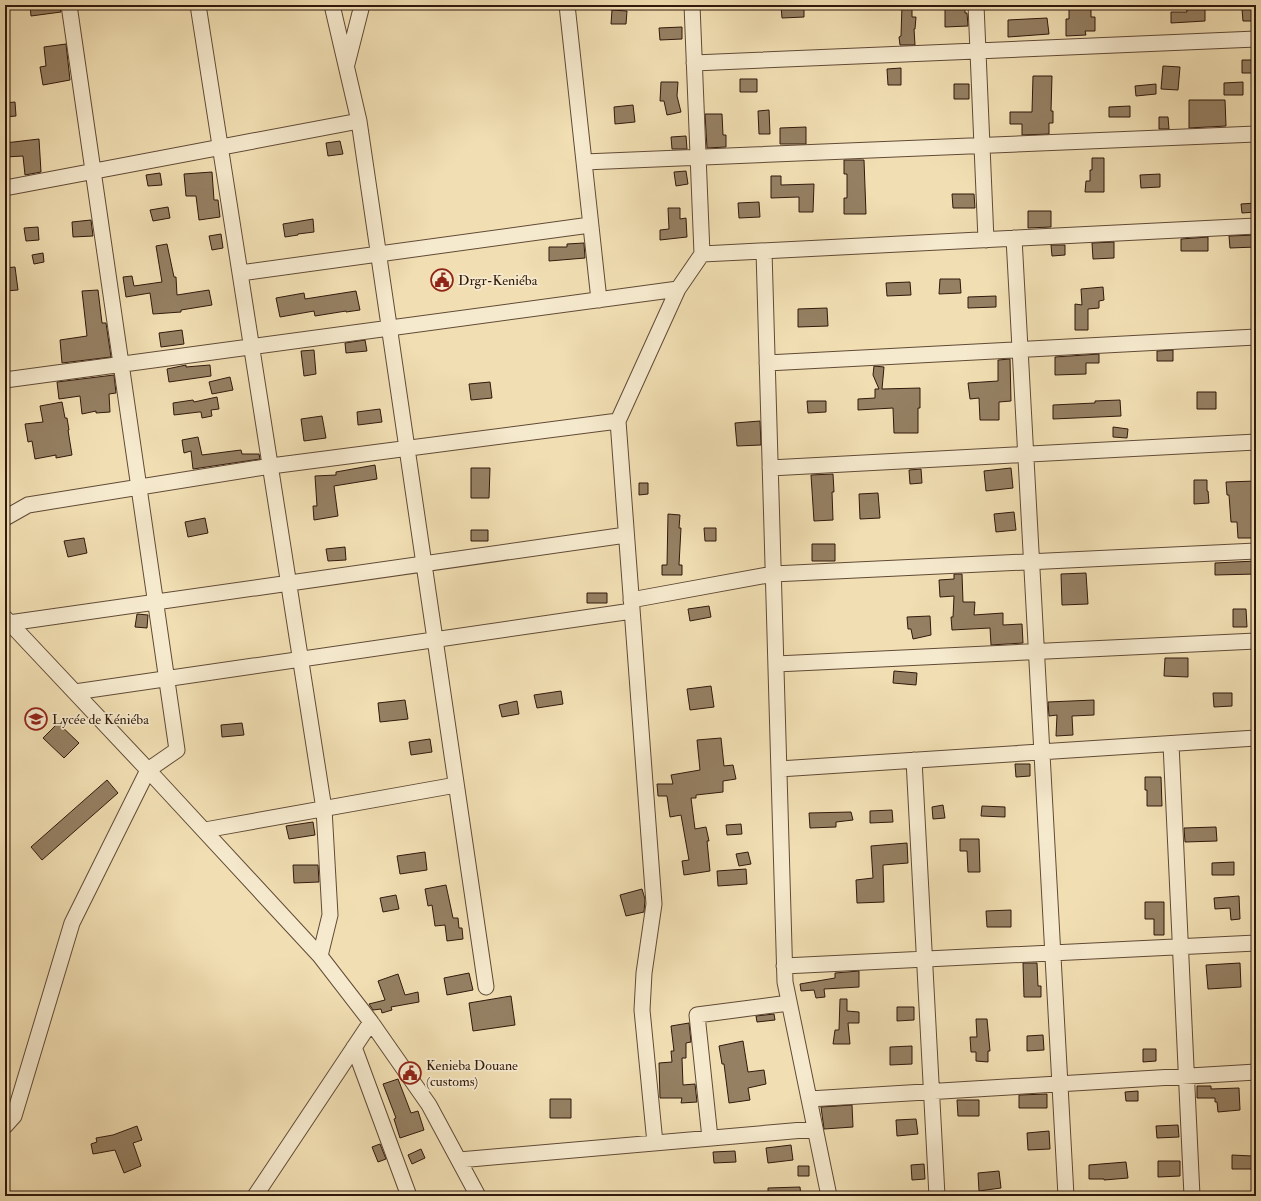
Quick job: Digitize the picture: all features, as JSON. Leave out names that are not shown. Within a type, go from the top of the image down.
[{"type":"street","points":[[5,1126],[14,1116],[72,923],[148,770],[177,750],[69,5]]},
{"type":"street","points":[[198,5],[324,809],[330,915],[320,956]]},
{"type":"street","points":[[332,5],[359,121],[486,987]]},
{"type":"street","points":[[346,67],[362,5]]},
{"type":"street","points":[[567,5],[598,300]]},
{"type":"street","points":[[655,1143],[642,1010],[644,972],[654,904],[618,421],[678,289],[702,254],[692,5]]},
{"type":"street","points":[[976,5],[986,240]]},
{"type":"street","points":[[694,63],[1256,39]]},
{"type":"street","points":[[5,188],[359,121]]},
{"type":"street","points":[[584,162],[1256,134]]},
{"type":"street","points":[[240,273],[590,225]]},
{"type":"street","points":[[702,254],[1256,226]]},
{"type":"street","points":[[1014,238],[1066,1196]]},
{"type":"street","points":[[764,251],[785,982],[828,1196]]},
{"type":"street","points":[[5,380],[678,289]]},
{"type":"street","points":[[767,362],[1256,337]]},
{"type":"street","points":[[5,518],[28,505],[271,466],[618,421]]},
{"type":"street","points":[[770,468],[1256,442]]},
{"type":"street","points":[[7,620],[155,602],[626,535]]},
{"type":"street","points":[[75,692],[435,640],[632,606],[773,574],[1256,551]]},
{"type":"street","points":[[7,620],[320,956],[371,1022],[429,1104],[478,1196]]},
{"type":"street","points":[[776,664],[1256,641]]},
{"type":"street","points":[[779,769],[1256,738]]},
{"type":"street","points":[[1171,744],[1192,1196]]},
{"type":"street","points":[[914,760],[937,1196]]},
{"type":"street","points":[[204,830],[456,785]]},
{"type":"street","points":[[784,966],[1256,943]]},
{"type":"street","points":[[710,1138],[697,1015],[789,1003]]},
{"type":"street","points":[[256,1196],[371,1022]]},
{"type":"street","points":[[354,1048],[409,1196]]},
{"type":"street","points":[[809,1099],[1256,1072]]},
{"type":"street","points":[[459,1160],[815,1129]]},
{"type":"building","points":[[30,5],[60,5],[61,12],[31,16]]},
{"type":"building","points":[[804,5],[804,17],[782,18],[781,6]]},
{"type":"building","points":[[902,5],[912,5],[912,17],[916,17],[914,29],[915,45],[900,45],[899,37],[901,36]]},
{"type":"building","points":[[945,5],[965,5],[968,26],[945,27]]},
{"type":"building","points":[[1069,5],[1091,5],[1091,17],[1095,17],[1095,31],[1085,31],[1086,35],[1066,36],[1066,19],[1069,19]]},
{"type":"building","points":[[1186,5],[1205,5],[1205,21],[1171,23],[1171,12],[1187,12]]},
{"type":"building","points":[[1256,8],[1256,21],[1243,21],[1242,9]]},
{"type":"building","points":[[612,10],[627,11],[626,24],[611,24]]},
{"type":"building","points":[[1047,18],[1049,34],[1008,37],[1008,20]]},
{"type":"building","points":[[682,27],[682,39],[660,40],[659,28]]},
{"type":"building","points":[[66,44],[70,80],[43,85],[40,67],[46,66],[44,47]]},
{"type":"building","points":[[1242,60],[1256,60],[1256,73],[1242,73]]},
{"type":"building","points":[[1163,66],[1180,67],[1178,90],[1161,89]]},
{"type":"building","points":[[901,68],[901,85],[888,85],[887,69]]},
{"type":"building","points":[[1033,76],[1052,76],[1051,111],[1053,111],[1053,123],[1049,123],[1049,134],[1022,135],[1022,124],[1010,124],[1010,112],[1032,112]]},
{"type":"building","points":[[740,79],[757,79],[757,92],[740,92]]},
{"type":"building","points":[[661,82],[678,82],[677,96],[681,112],[667,115],[664,101],[660,101]]},
{"type":"building","points":[[1243,82],[1243,95],[1224,95],[1224,83]]},
{"type":"building","points":[[954,84],[969,84],[969,99],[954,99]]},
{"type":"building","points":[[1156,84],[1156,94],[1136,96],[1135,86]]},
{"type":"building","points":[[1189,100],[1225,100],[1226,126],[1189,128]]},
{"type":"building","points":[[15,102],[16,116],[5,117],[5,103]]},
{"type":"building","points":[[633,105],[635,122],[615,124],[614,107]]},
{"type":"building","points":[[1130,106],[1130,117],[1109,117],[1109,107]]},
{"type":"building","points":[[769,110],[770,134],[759,134],[758,111]]},
{"type":"building","points":[[705,114],[722,114],[723,135],[726,135],[726,147],[707,148]]},
{"type":"building","points":[[1159,117],[1168,117],[1169,129],[1159,129]]},
{"type":"building","points":[[806,127],[806,144],[780,144],[780,128]]},
{"type":"building","points":[[686,136],[687,149],[672,149],[671,137]]},
{"type":"building","points":[[39,139],[41,172],[25,175],[23,156],[5,157],[5,143]]},
{"type":"building","points":[[340,141],[343,154],[328,156],[326,143]]},
{"type":"building","points":[[1092,158],[1104,158],[1104,192],[1085,192],[1086,181],[1090,181]]},
{"type":"building","points":[[844,160],[864,160],[866,214],[844,214],[844,198],[847,198],[847,174],[844,174]]},
{"type":"building","points":[[686,171],[688,184],[676,186],[674,172]]},
{"type":"building","points":[[212,172],[214,200],[218,200],[220,217],[199,220],[196,196],[186,196],[184,174]]},
{"type":"building","points":[[160,173],[162,185],[148,186],[146,175]]},
{"type":"building","points":[[1160,174],[1160,187],[1141,188],[1140,175]]},
{"type":"building","points":[[771,176],[781,176],[781,185],[814,184],[813,212],[799,212],[799,197],[771,198]]},
{"type":"building","points":[[952,194],[974,194],[975,208],[953,208]]},
{"type":"building","points":[[759,202],[760,217],[739,218],[738,203]]},
{"type":"building","points":[[1256,203],[1256,212],[1242,213],[1241,204]]},
{"type":"building","points":[[168,207],[170,218],[153,221],[150,210]]},
{"type":"building","points":[[668,208],[680,208],[680,219],[686,218],[687,237],[660,240],[660,230],[669,229]]},
{"type":"building","points":[[1028,211],[1051,211],[1051,227],[1028,228]]},
{"type":"building","points":[[313,219],[314,232],[285,237],[283,224]]},
{"type":"building","points":[[91,220],[93,236],[73,237],[72,222]]},
{"type":"building","points":[[38,227],[39,240],[26,241],[24,228]]},
{"type":"building","points":[[221,234],[223,248],[212,250],[209,236]]},
{"type":"building","points":[[1256,235],[1256,247],[1230,248],[1229,236]]},
{"type":"building","points":[[1208,237],[1208,251],[1181,251],[1181,239]]},
{"type":"building","points":[[1114,242],[1114,258],[1093,259],[1092,243]]},
{"type":"building","points":[[584,243],[585,258],[549,261],[549,247],[567,247],[567,244]]},
{"type":"building","points":[[167,244],[174,277],[176,277],[177,295],[209,290],[212,305],[181,310],[181,312],[153,314],[150,293],[126,297],[123,277],[132,276],[134,286],[162,282],[156,246]]},
{"type":"building","points":[[1051,245],[1065,245],[1065,255],[1052,256]]},
{"type":"building","points":[[43,253],[44,262],[34,264],[32,255]]},
{"type":"building","points":[[15,267],[18,290],[5,291],[5,268]]},
{"type":"building","points":[[940,279],[960,279],[961,293],[939,294]]},
{"type":"building","points":[[910,282],[911,295],[887,296],[886,283]]},
{"type":"building","points":[[1103,287],[1104,300],[1099,301],[1099,308],[1088,309],[1088,330],[1075,330],[1075,304],[1082,305],[1081,289]]},
{"type":"building","points":[[98,290],[102,323],[106,323],[111,357],[62,363],[60,340],[87,336],[82,291]]},
{"type":"building","points":[[356,291],[360,310],[315,316],[314,311],[280,317],[276,298],[304,293],[305,299]]},
{"type":"building","points":[[996,296],[996,307],[968,308],[968,297]]},
{"type":"building","points":[[827,308],[828,326],[798,327],[798,309]]},
{"type":"building","points":[[182,330],[184,344],[161,347],[159,333]]},
{"type":"building","points":[[365,340],[367,351],[346,353],[345,343]]},
{"type":"building","points":[[314,350],[316,374],[304,376],[301,351]]},
{"type":"building","points":[[1173,350],[1173,361],[1157,361],[1157,351]]},
{"type":"building","points":[[1099,354],[1099,363],[1086,363],[1086,374],[1055,375],[1055,357]]},
{"type":"building","points":[[1010,359],[1011,401],[999,402],[999,420],[980,420],[979,398],[970,399],[968,383],[998,381],[998,360]]},
{"type":"building","points":[[186,365],[186,367],[210,365],[211,376],[169,382],[167,369]]},
{"type":"building","points":[[874,366],[884,367],[882,389],[920,388],[918,433],[894,433],[893,408],[858,410],[858,399],[875,398],[875,389],[879,389],[873,375]]},
{"type":"building","points":[[114,375],[116,393],[109,394],[110,412],[96,413],[96,411],[82,414],[80,396],[59,399],[57,382]]},
{"type":"building","points":[[230,377],[233,390],[212,394],[209,382]]},
{"type":"building","points":[[490,382],[492,398],[471,400],[469,384]]},
{"type":"building","points":[[1197,392],[1216,392],[1216,409],[1197,409]]},
{"type":"building","points":[[217,397],[219,409],[211,410],[212,416],[202,418],[201,412],[174,415],[173,403],[193,400],[194,402]]},
{"type":"building","points":[[1120,400],[1121,416],[1053,419],[1053,405]]},
{"type":"building","points":[[807,401],[826,401],[826,412],[808,413]]},
{"type":"building","points":[[62,402],[65,418],[67,418],[72,455],[56,458],[56,455],[35,459],[32,441],[28,442],[25,424],[43,422],[40,406]]},
{"type":"building","points":[[380,409],[382,422],[358,425],[357,412]]},
{"type":"building","points":[[322,416],[326,438],[304,441],[301,419]]},
{"type":"building","points":[[760,421],[761,445],[737,446],[735,423]]},
{"type":"building","points":[[1113,427],[1128,429],[1127,438],[1113,437]]},
{"type":"building","points":[[198,437],[202,455],[241,450],[242,454],[259,454],[260,459],[193,469],[191,451],[184,453],[182,440]]},
{"type":"building","points":[[375,465],[377,479],[334,486],[338,516],[314,520],[313,506],[317,506],[315,476],[336,475],[336,472]]},
{"type":"building","points":[[471,468],[490,468],[489,498],[471,498]]},
{"type":"building","points":[[1011,468],[1013,488],[986,491],[984,471]]},
{"type":"building","points":[[921,469],[922,483],[910,484],[909,470]]},
{"type":"building","points":[[833,474],[833,520],[814,521],[811,475]]},
{"type":"building","points":[[1194,480],[1207,480],[1209,503],[1194,504]]},
{"type":"building","points":[[1256,481],[1256,538],[1238,538],[1237,522],[1231,522],[1229,495],[1227,495],[1226,482]]},
{"type":"building","points":[[639,483],[648,483],[648,494],[639,495]]},
{"type":"building","points":[[878,493],[880,518],[860,519],[859,494]]},
{"type":"building","points":[[1014,512],[1016,530],[996,532],[994,514]]},
{"type":"building","points":[[668,514],[680,515],[679,528],[681,528],[679,565],[682,565],[682,575],[662,575],[662,565],[667,565]]},
{"type":"building","points":[[205,518],[208,533],[188,537],[185,522]]},
{"type":"building","points":[[704,528],[716,528],[716,541],[705,541]]},
{"type":"building","points":[[471,530],[488,530],[488,541],[471,541]]},
{"type":"building","points":[[84,538],[87,553],[68,557],[64,541]]},
{"type":"building","points":[[812,544],[835,544],[835,561],[812,561]]},
{"type":"building","points":[[345,547],[346,560],[328,561],[326,549]]},
{"type":"building","points":[[1256,561],[1256,574],[1215,575],[1215,563]]},
{"type":"building","points":[[1086,573],[1088,604],[1062,605],[1061,574]]},
{"type":"building","points":[[954,574],[962,574],[963,602],[975,602],[974,615],[1003,613],[1003,625],[1022,624],[1023,643],[991,645],[990,628],[952,630],[951,617],[953,617],[954,596],[940,597],[939,580],[954,579]]},
{"type":"building","points":[[587,593],[607,593],[607,603],[587,603]]},
{"type":"building","points":[[709,606],[711,617],[690,621],[688,609]]},
{"type":"building","points":[[1233,609],[1246,609],[1247,627],[1233,627]]},
{"type":"building","points":[[137,614],[148,615],[147,628],[135,627]]},
{"type":"building","points":[[930,616],[931,635],[913,639],[911,629],[908,629],[907,617]]},
{"type":"building","points":[[1165,658],[1188,658],[1188,677],[1164,676]]},
{"type":"building","points":[[894,671],[917,673],[916,685],[893,683]]},
{"type":"building","points":[[711,686],[714,707],[690,710],[687,689]]},
{"type":"building","points":[[561,691],[563,704],[537,708],[534,695]]},
{"type":"building","points":[[1213,693],[1232,693],[1232,706],[1214,707]]},
{"type":"building","points":[[405,700],[408,719],[380,722],[378,703]]},
{"type":"building","points":[[1094,700],[1094,715],[1072,716],[1073,735],[1056,736],[1057,715],[1049,716],[1048,702]]},
{"type":"building","points":[[517,701],[519,714],[502,717],[499,705]]},
{"type":"building","points":[[58,723],[79,743],[64,758],[43,738]]},
{"type":"building","points":[[242,723],[244,735],[222,737],[221,725]]},
{"type":"building","points":[[721,738],[724,766],[733,765],[736,779],[723,781],[723,792],[696,795],[696,798],[691,798],[695,829],[706,827],[709,841],[707,841],[710,871],[684,875],[682,861],[689,860],[681,815],[670,817],[667,796],[658,796],[657,784],[673,784],[671,775],[700,770],[697,740]]},
{"type":"building","points":[[430,739],[432,752],[411,755],[409,742]]},
{"type":"building","points":[[1015,764],[1030,764],[1030,776],[1016,777]]},
{"type":"building","points":[[1145,777],[1161,777],[1162,806],[1147,806]]},
{"type":"building","points":[[107,780],[118,793],[42,860],[31,847]]},
{"type":"building","points":[[943,805],[945,818],[933,819],[932,807]]},
{"type":"building","points":[[982,806],[1005,807],[1005,817],[981,816]]},
{"type":"building","points":[[892,810],[893,822],[870,823],[870,811]]},
{"type":"building","points":[[851,812],[853,820],[836,822],[836,827],[810,828],[809,813]]},
{"type":"building","points":[[313,822],[315,835],[289,839],[286,826]]},
{"type":"building","points":[[741,824],[742,834],[727,835],[726,825]]},
{"type":"building","points":[[1216,827],[1217,841],[1185,842],[1184,828]]},
{"type":"building","points":[[960,839],[979,839],[980,872],[968,872],[967,851],[960,851]]},
{"type":"building","points":[[907,843],[908,863],[883,865],[884,902],[857,903],[856,880],[873,878],[871,846]]},
{"type":"building","points":[[425,852],[427,870],[400,874],[397,856]]},
{"type":"building","points":[[748,852],[751,864],[739,866],[736,854]]},
{"type":"building","points":[[1234,862],[1234,875],[1212,875],[1212,863]]},
{"type":"building","points":[[293,865],[318,865],[319,882],[294,883]]},
{"type":"building","points":[[746,869],[747,884],[718,886],[717,871]]},
{"type":"building","points":[[446,885],[453,918],[458,918],[459,928],[462,928],[463,939],[447,941],[445,925],[435,926],[432,905],[428,906],[425,889]]},
{"type":"building","points":[[642,889],[645,899],[644,912],[626,916],[620,895]]},
{"type":"building","points":[[396,895],[399,909],[383,912],[380,898]]},
{"type":"building","points":[[1239,896],[1240,919],[1231,920],[1230,908],[1215,909],[1214,898]]},
{"type":"building","points":[[1145,902],[1164,902],[1164,935],[1154,935],[1154,919],[1145,919]]},
{"type":"building","points":[[1011,910],[1011,927],[987,927],[986,911]]},
{"type":"building","points":[[1023,963],[1037,963],[1038,986],[1041,986],[1041,997],[1024,997]]},
{"type":"building","points":[[1240,963],[1241,987],[1208,989],[1206,965]]},
{"type":"building","points":[[859,971],[859,987],[824,989],[825,997],[816,998],[814,990],[801,991],[800,984],[835,978],[835,973]]},
{"type":"building","points":[[469,973],[473,990],[447,995],[444,978]]},
{"type":"building","points":[[398,974],[405,995],[418,992],[419,1002],[391,1007],[392,1010],[382,1013],[381,1009],[373,1010],[369,1004],[385,1000],[378,981]]},
{"type":"building","points":[[511,996],[515,1025],[473,1031],[469,1003]]},
{"type":"building","points":[[840,999],[847,999],[847,1011],[859,1012],[859,1023],[848,1023],[850,1044],[833,1044],[835,1030],[839,1030]]},
{"type":"building","points":[[897,1007],[914,1007],[914,1020],[897,1021]]},
{"type":"building","points":[[774,1014],[775,1020],[757,1022],[756,1016]]},
{"type":"building","points":[[976,1019],[987,1019],[990,1051],[988,1051],[988,1062],[976,1061],[976,1052],[971,1052],[970,1037],[977,1037]]},
{"type":"building","points":[[689,1023],[691,1042],[686,1043],[686,1058],[682,1058],[683,1085],[695,1084],[697,1102],[681,1103],[682,1098],[660,1098],[659,1063],[672,1062],[671,1051],[674,1051],[671,1026]]},
{"type":"building","points":[[1043,1035],[1044,1050],[1027,1051],[1027,1036]]},
{"type":"building","points":[[743,1041],[748,1072],[764,1070],[766,1084],[748,1088],[750,1100],[729,1103],[724,1064],[722,1064],[719,1046]]},
{"type":"building","points":[[912,1046],[912,1064],[890,1065],[890,1047]]},
{"type":"building","points":[[1143,1049],[1156,1049],[1156,1061],[1143,1062]]},
{"type":"building","points":[[398,1079],[411,1113],[418,1111],[424,1130],[400,1138],[394,1119],[396,1118],[383,1084]]},
{"type":"building","points":[[1197,1086],[1211,1086],[1211,1089],[1239,1088],[1240,1110],[1218,1112],[1215,1098],[1197,1098]]},
{"type":"building","points":[[1138,1091],[1138,1101],[1126,1101],[1125,1092]]},
{"type":"building","points":[[1047,1094],[1047,1108],[1019,1108],[1019,1095]]},
{"type":"building","points":[[550,1099],[571,1099],[571,1118],[550,1118]]},
{"type":"building","points":[[957,1100],[979,1100],[979,1116],[958,1116]]},
{"type":"building","points":[[852,1105],[853,1127],[824,1129],[821,1107]]},
{"type":"building","points":[[916,1119],[918,1134],[897,1136],[896,1120]]},
{"type":"building","points":[[1178,1125],[1179,1137],[1157,1138],[1156,1126]]},
{"type":"building","points":[[137,1126],[142,1140],[133,1143],[141,1166],[124,1173],[115,1150],[93,1154],[91,1144],[97,1142],[96,1138],[113,1135]]},
{"type":"building","points":[[1049,1131],[1050,1149],[1028,1150],[1027,1133]]},
{"type":"building","points":[[380,1144],[386,1159],[378,1162],[372,1147]]},
{"type":"building","points":[[791,1145],[793,1160],[768,1163],[766,1148]]},
{"type":"building","points":[[421,1149],[425,1158],[412,1164],[408,1155]]},
{"type":"building","points":[[735,1151],[736,1162],[714,1163],[713,1152]]},
{"type":"building","points":[[1232,1155],[1252,1156],[1252,1169],[1232,1169]]},
{"type":"building","points":[[1158,1161],[1180,1161],[1180,1176],[1158,1177]]},
{"type":"building","points":[[1126,1162],[1128,1178],[1104,1180],[1089,1179],[1089,1165]]},
{"type":"building","points":[[924,1164],[925,1179],[912,1180],[911,1165]]},
{"type":"building","points":[[798,1166],[809,1166],[809,1176],[798,1176]]},
{"type":"building","points":[[999,1171],[1001,1188],[979,1191],[978,1173]]},
{"type":"building","points":[[800,1187],[801,1196],[768,1196],[768,1188]]},
{"type":"place","name":"Drgr-Keniéba","points":[[442,280]]},
{"type":"place","name":"Lycée de Kéniéba","points":[[36,719]]},
{"type":"place","name":"Kenieba Douane (customs)","points":[[410,1073]]}]
